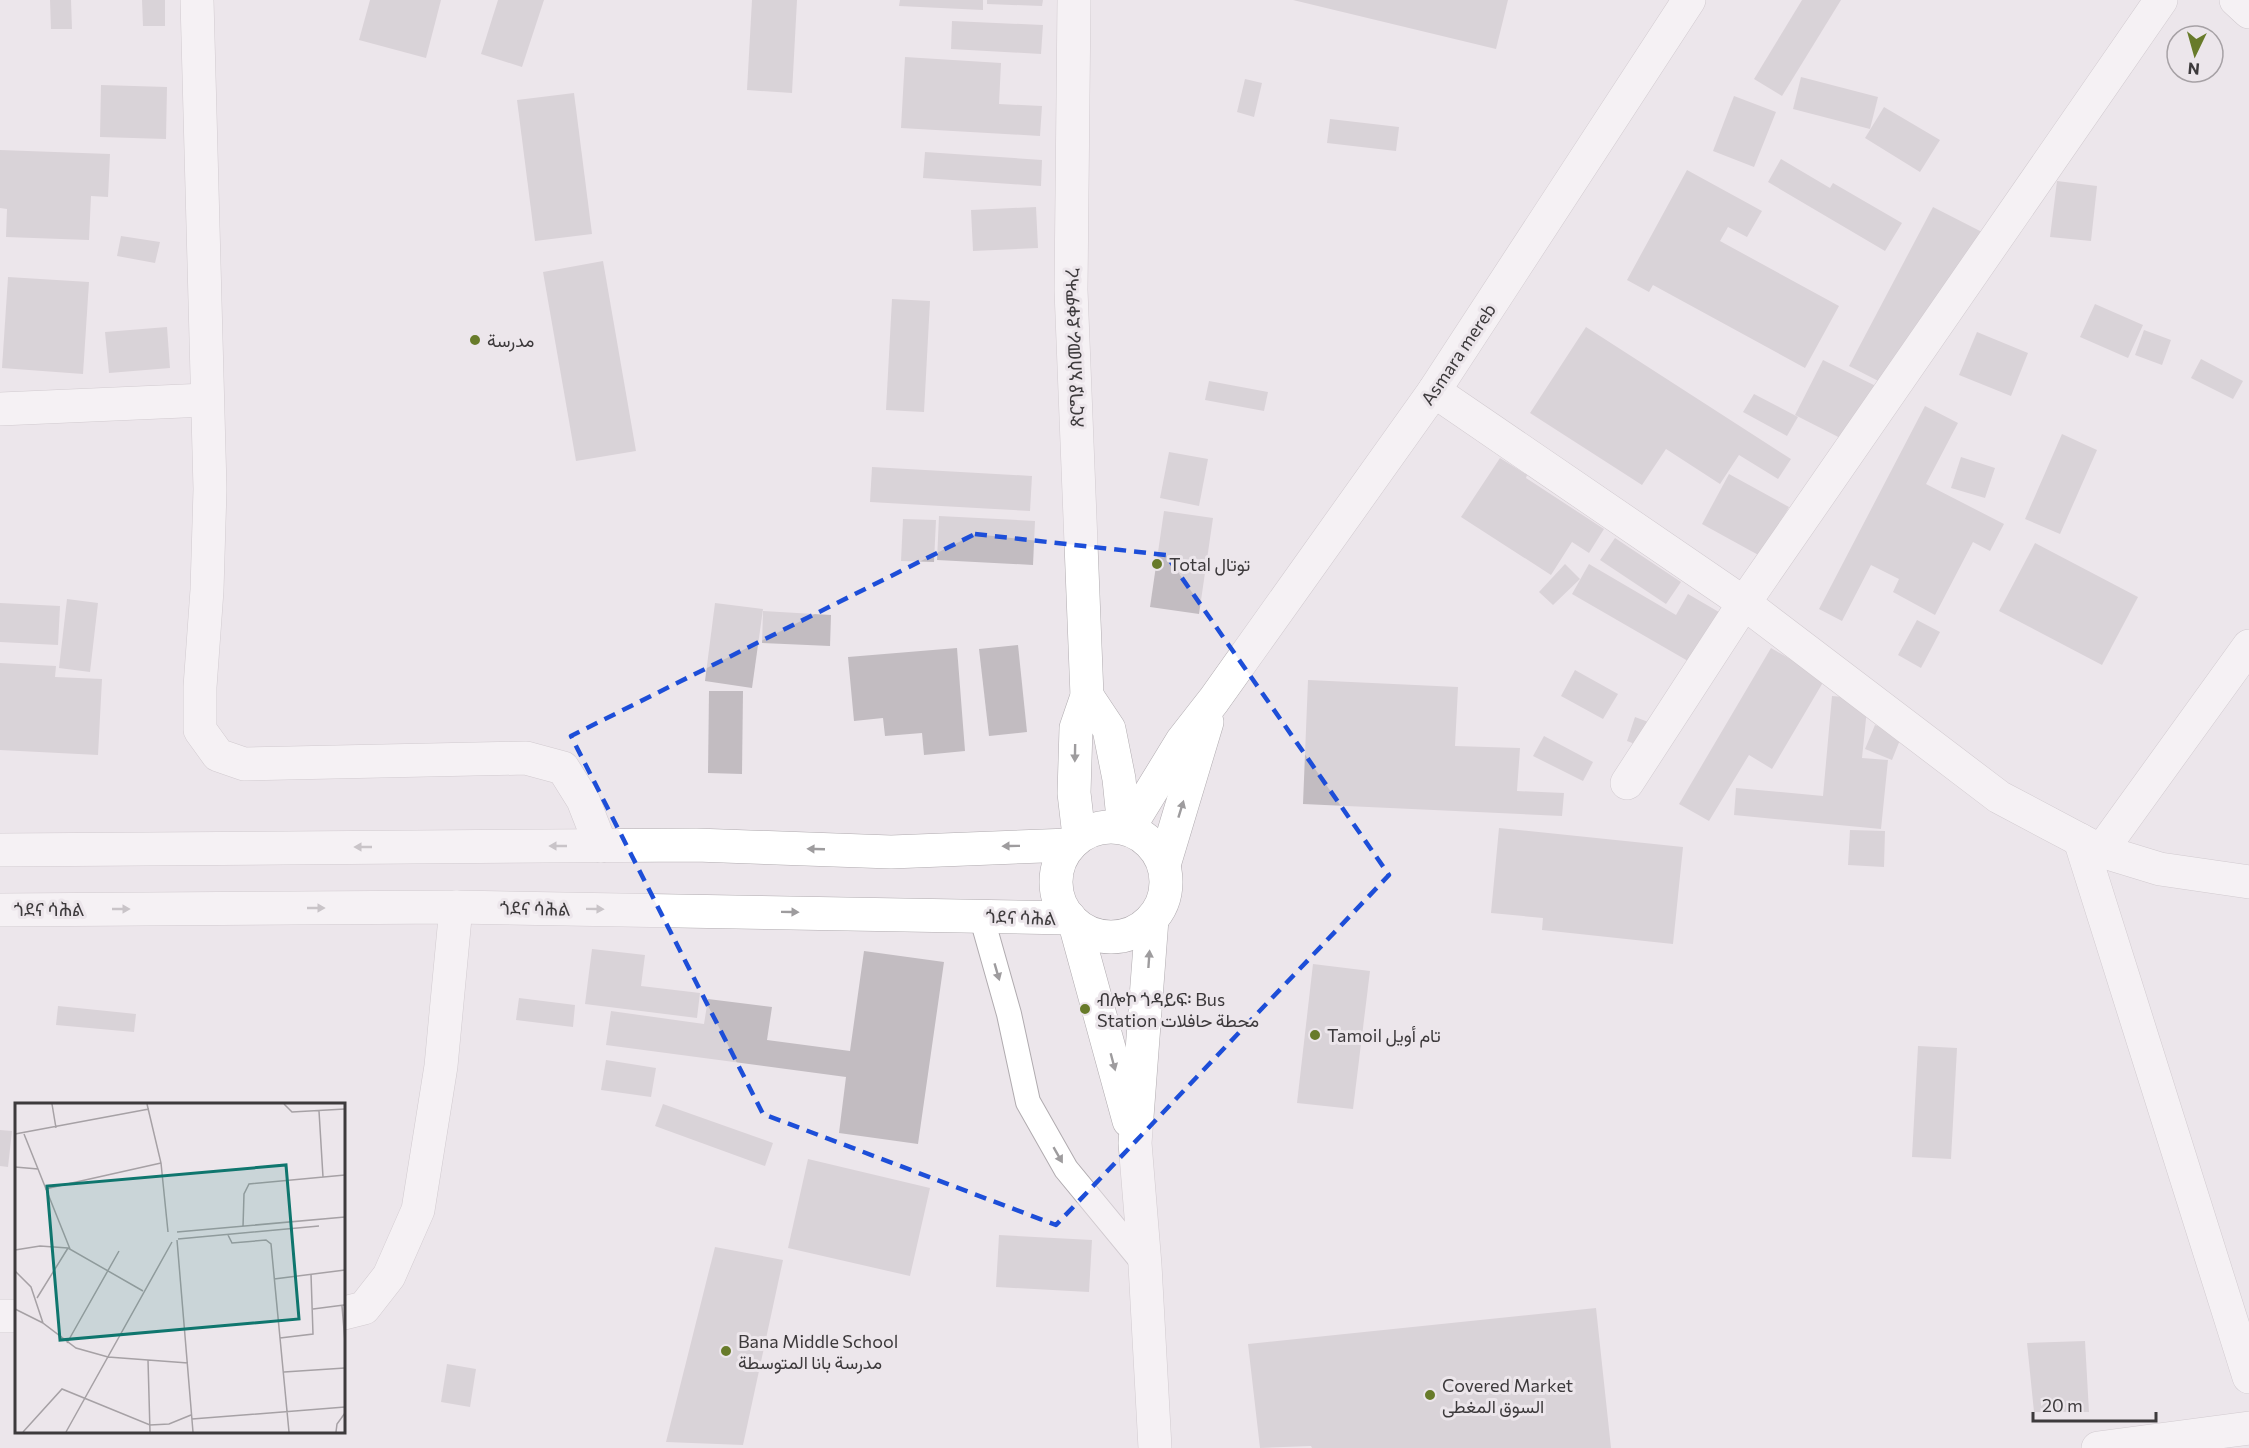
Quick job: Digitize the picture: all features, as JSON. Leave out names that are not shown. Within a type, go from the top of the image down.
[{"type":"main road","points":[[197,0],[210,489],[200,730],[218,755],[244,764],[526,758],[563,768],[583,800],[601,846]]},
{"type":"main road","name":"ጽርግያ አስመራ ደቀምሓረ","points":[[1074,0],[1071,290],[1087,696]]},
{"type":"main road","name":"Asmara mereb","points":[[1126,828],[1182,741],[1214,700],[1434,391],[1689,0]]},
{"type":"main road","points":[[1627,783],[1744,603],[2161,0]]},
{"type":"main road","points":[[2236,0],[2249,12]]},
{"type":"main road","points":[[1434,391],[1744,603],[1999,797],[2090,846],[2160,869],[2249,882]]},
{"type":"main road","points":[[0,409],[206,400]]},
{"type":"main road","points":[[2090,846],[2249,646]]},
{"type":"main road","points":[[1087,696],[1109,729],[1126,828]]},
{"type":"main road","points":[[1087,696],[1076,728],[1074,841],[1058,866],[1056,890],[1061,905],[1072,921],[1135,1143]]},
{"type":"main road","points":[[1164,865],[1214,700]]},
{"type":"main road","points":[[0,850],[696,844],[891,852],[1074,841],[1100,827],[1126,828],[1140,834],[1150,842],[1159,853],[1164,865],[1166,893],[1161,907],[1152,919],[1142,928],[1115,937],[1101,936],[1072,921]]},
{"type":"main road","points":[[2090,846],[2249,1377]]},
{"type":"main road","points":[[345,1313],[364,1308],[389,1276],[418,1210],[441,1066],[456,907]]},
{"type":"main road","name":"ጎደና ሳሕል","points":[[0,910],[456,907],[981,915],[1072,921]]},
{"type":"main road","points":[[1152,919],[1135,1143],[1145,1265],[1155,1448]]},
{"type":"main road","points":[[2098,1448],[2249,1428]]},
{"type":"lane","points":[[981,915],[1009,1014],[1028,1102],[1066,1168],[1145,1265]]},
{"type":"highlighted area","points":[[975,534],[1166,555],[1389,875],[1056,1225],[763,1114],[571,736]]},
{"type":"building","points":[[50,0],[71,0],[72,29],[51,29]]},
{"type":"building","points":[[142,0],[165,0],[165,26],[143,26]]},
{"type":"building","points":[[370,0],[441,0],[426,58],[359,40]]},
{"type":"building","points":[[498,0],[544,0],[522,67],[481,54]]},
{"type":"building","points":[[752,0],[797,0],[792,93],[747,90]]},
{"type":"building","points":[[900,0],[983,0],[983,10],[899,6]]},
{"type":"building","points":[[987,0],[1043,0],[1042,6],[987,4]]},
{"type":"building","points":[[1293,0],[1508,0],[1496,49]]},
{"type":"building","points":[[1802,0],[1841,0],[1782,96],[1754,79]]},
{"type":"building","points":[[952,21],[1043,25],[1041,54],[951,49]]},
{"type":"building","points":[[905,57],[1001,63],[999,104],[1042,106],[1040,136],[901,128]]},
{"type":"building","points":[[1801,77],[1878,97],[1870,129],[1793,109]]},
{"type":"building","points":[[1245,79],[1262,83],[1254,117],[1237,112]]},
{"type":"building","points":[[101,85],[167,87],[166,139],[100,137]]},
{"type":"building","points":[[574,93],[592,234],[535,241],[517,100]]},
{"type":"building","points":[[1734,96],[1776,112],[1754,167],[1713,151]]},
{"type":"building","points":[[1884,107],[1940,140],[1920,172],[1865,138]]},
{"type":"building","points":[[1330,119],[1399,127],[1396,151],[1327,143]]},
{"type":"building","points":[[0,150],[110,154],[108,197],[91,196],[89,240],[6,237],[7,209],[0,208]]},
{"type":"building","points":[[925,152],[1042,160],[1041,186],[923,178]]},
{"type":"building","points":[[1781,159],[1830,188],[1833,183],[1902,223],[1885,251],[1768,182]]},
{"type":"building","points":[[1687,170],[1762,211],[1747,237],[1728,227],[1720,241],[1839,306],[1805,368],[1653,285],[1649,292],[1627,280]]},
{"type":"building","points":[[2057,181],[2097,186],[2091,241],[2050,237]]},
{"type":"building","points":[[1036,207],[1038,248],[973,251],[971,210]]},
{"type":"building","points":[[1933,207],[1982,232],[1898,391],[1849,366]]},
{"type":"building","points":[[121,236],[160,242],[155,263],[117,256]]},
{"type":"building","points":[[603,261],[636,451],[576,461],[543,272]]},
{"type":"building","points":[[8,277],[89,282],[83,374],[2,368]]},
{"type":"building","points":[[892,299],[930,301],[924,412],[886,410]]},
{"type":"building","points":[[2095,304],[2143,325],[2128,358],[2080,337]]},
{"type":"building","points":[[167,327],[170,368],[109,373],[105,332]]},
{"type":"building","points":[[1586,327],[1791,459],[1778,479],[1739,455],[1720,484],[1666,449],[1642,485],[1530,413]]},
{"type":"building","points":[[2144,330],[2171,340],[2162,365],[2135,355]]},
{"type":"building","points":[[1977,332],[2028,353],[2011,396],[1959,375]]},
{"type":"building","points":[[2201,359],[2243,381],[2233,399],[2191,378]]},
{"type":"building","points":[[1823,360],[1886,391],[1858,447],[1795,415]]},
{"type":"building","points":[[1209,381],[1268,392],[1264,411],[1205,400]]},
{"type":"building","points":[[1754,394],[1798,417],[1787,436],[1743,412]]},
{"type":"building","points":[[1925,406],[1958,423],[1926,484],[2004,524],[1990,551],[1973,542],[1935,615],[1893,592],[1899,579],[1871,565],[1842,621],[1819,609]]},
{"type":"building","points":[[2062,434],[2097,450],[2060,534],[2025,519]]},
{"type":"building","points":[[1169,452],[1208,459],[1199,506],[1160,498]]},
{"type":"building","points":[[1961,457],[1995,468],[1985,498],[1951,488]]},
{"type":"building","points":[[1500,458],[1527,475],[1526,478],[1604,529],[1589,553],[1572,542],[1551,575],[1461,517]]},
{"type":"building","points":[[872,467],[1032,476],[1030,511],[870,502]]},
{"type":"building","points":[[1729,474],[1789,507],[1762,557],[1702,524]]},
{"type":"building","points":[[1164,511],[1213,518],[1199,614],[1150,607]]},
{"type":"building","points":[[939,516],[1035,521],[1033,565],[937,560]]},
{"type":"building","points":[[903,519],[936,520],[934,562],[901,561]]},
{"type":"building","points":[[1615,538],[1681,582],[1666,604],[1600,560]]},
{"type":"building","points":[[2035,543],[2138,597],[2102,665],[1999,611]]},
{"type":"building","points":[[1565,564],[1580,579],[1553,605],[1539,592]]},
{"type":"building","points":[[1589,564],[1676,615],[1688,594],[1736,622],[1707,672],[1572,594]]},
{"type":"building","points":[[67,599],[98,603],[90,672],[59,668]]},
{"type":"building","points":[[0,603],[60,606],[58,645],[0,642]]},
{"type":"building","points":[[715,603],[763,609],[752,688],[705,681]]},
{"type":"building","points":[[763,611],[831,615],[830,646],[762,643]]},
{"type":"building","points":[[1917,620],[1940,632],[1921,668],[1898,655]]},
{"type":"building","points":[[1018,645],[1027,732],[989,736],[979,649]]},
{"type":"building","points":[[957,648],[965,751],[924,755],[922,733],[885,736],[883,718],[854,721],[848,657]]},
{"type":"building","points":[[1771,648],[1825,679],[1772,769],[1749,755],[1709,821],[1679,804]]},
{"type":"building","points":[[0,663],[56,666],[55,677],[102,679],[98,755],[0,750]]},
{"type":"building","points":[[1575,670],[1618,694],[1603,719],[1561,696]]},
{"type":"building","points":[[1308,680],[1458,687],[1455,746],[1520,748],[1517,791],[1564,793],[1562,816],[1303,804]]},
{"type":"building","points":[[709,691],[743,691],[742,774],[708,773]]},
{"type":"building","points":[[1832,696],[1868,699],[1862,758],[1888,760],[1881,829],[1734,815],[1736,788],[1823,796]]},
{"type":"building","points":[[1635,717],[1659,726],[1651,750],[1627,741]]},
{"type":"building","points":[[1875,725],[1902,735],[1892,760],[1865,749]]},
{"type":"building","points":[[1544,736],[1593,762],[1583,781],[1533,756]]},
{"type":"building","points":[[1499,828],[1683,847],[1673,944],[1542,930],[1543,918],[1491,913]]},
{"type":"building","points":[[1850,830],[1885,831],[1884,867],[1848,865]]},
{"type":"building","points":[[592,949],[645,955],[641,986],[700,993],[697,1018],[585,1004]]},
{"type":"building","points":[[864,951],[944,962],[918,1144],[839,1133],[846,1077],[606,1045],[611,1011],[704,1024],[708,999],[772,1007],[767,1040],[850,1051]]},
{"type":"building","points":[[1313,964],[1370,971],[1353,1109],[1297,1103]]},
{"type":"building","points":[[519,998],[575,1005],[573,1027],[516,1020]]},
{"type":"building","points":[[58,1006],[136,1014],[134,1032],[56,1025]]},
{"type":"building","points":[[1918,1046],[1957,1048],[1951,1159],[1912,1157]]},
{"type":"building","points":[[606,1060],[656,1068],[651,1097],[601,1090]]},
{"type":"building","points":[[663,1104],[773,1143],[765,1166],[655,1126]]},
{"type":"building","points":[[0,1130],[12,1131],[8,1167],[0,1166]]},
{"type":"building","points":[[808,1159],[930,1188],[910,1276],[788,1248]]},
{"type":"building","points":[[999,1235],[1092,1240],[1089,1292],[996,1287]]},
{"type":"building","name":"Bana Middle School مدرسة بانا المتوسطة","points":[[715,1247],[783,1260],[743,1445],[666,1442]]},
{"type":"building","name":"Covered Market السوق المغطى","points":[[1596,1308],[1611,1448],[1312,1448],[1311,1446],[1260,1448],[1248,1344]]},
{"type":"building","points":[[2085,1341],[2089,1412],[2034,1412],[2027,1343]]},
{"type":"building","points":[[447,1364],[476,1369],[470,1407],[441,1402]]},
{"type":"place","name":"مدرسة","points":[[475,340]]},
{"type":"place","name":"Total توتال","points":[[1157,564]]},
{"type":"place","name":"ብሎኮ ጎዳይፍ፡ Bus Station محطة حافلات","points":[[1085,1009]]},
{"type":"place","name":"Tamoil تام أويل","points":[[1315,1035]]},
{"type":"place","name":"Bana Middle School مدرسة بانا المتوسطة","points":[[726,1351]]},
{"type":"place","name":"Covered Market السوق المغطى","points":[[1430,1395]]}]
